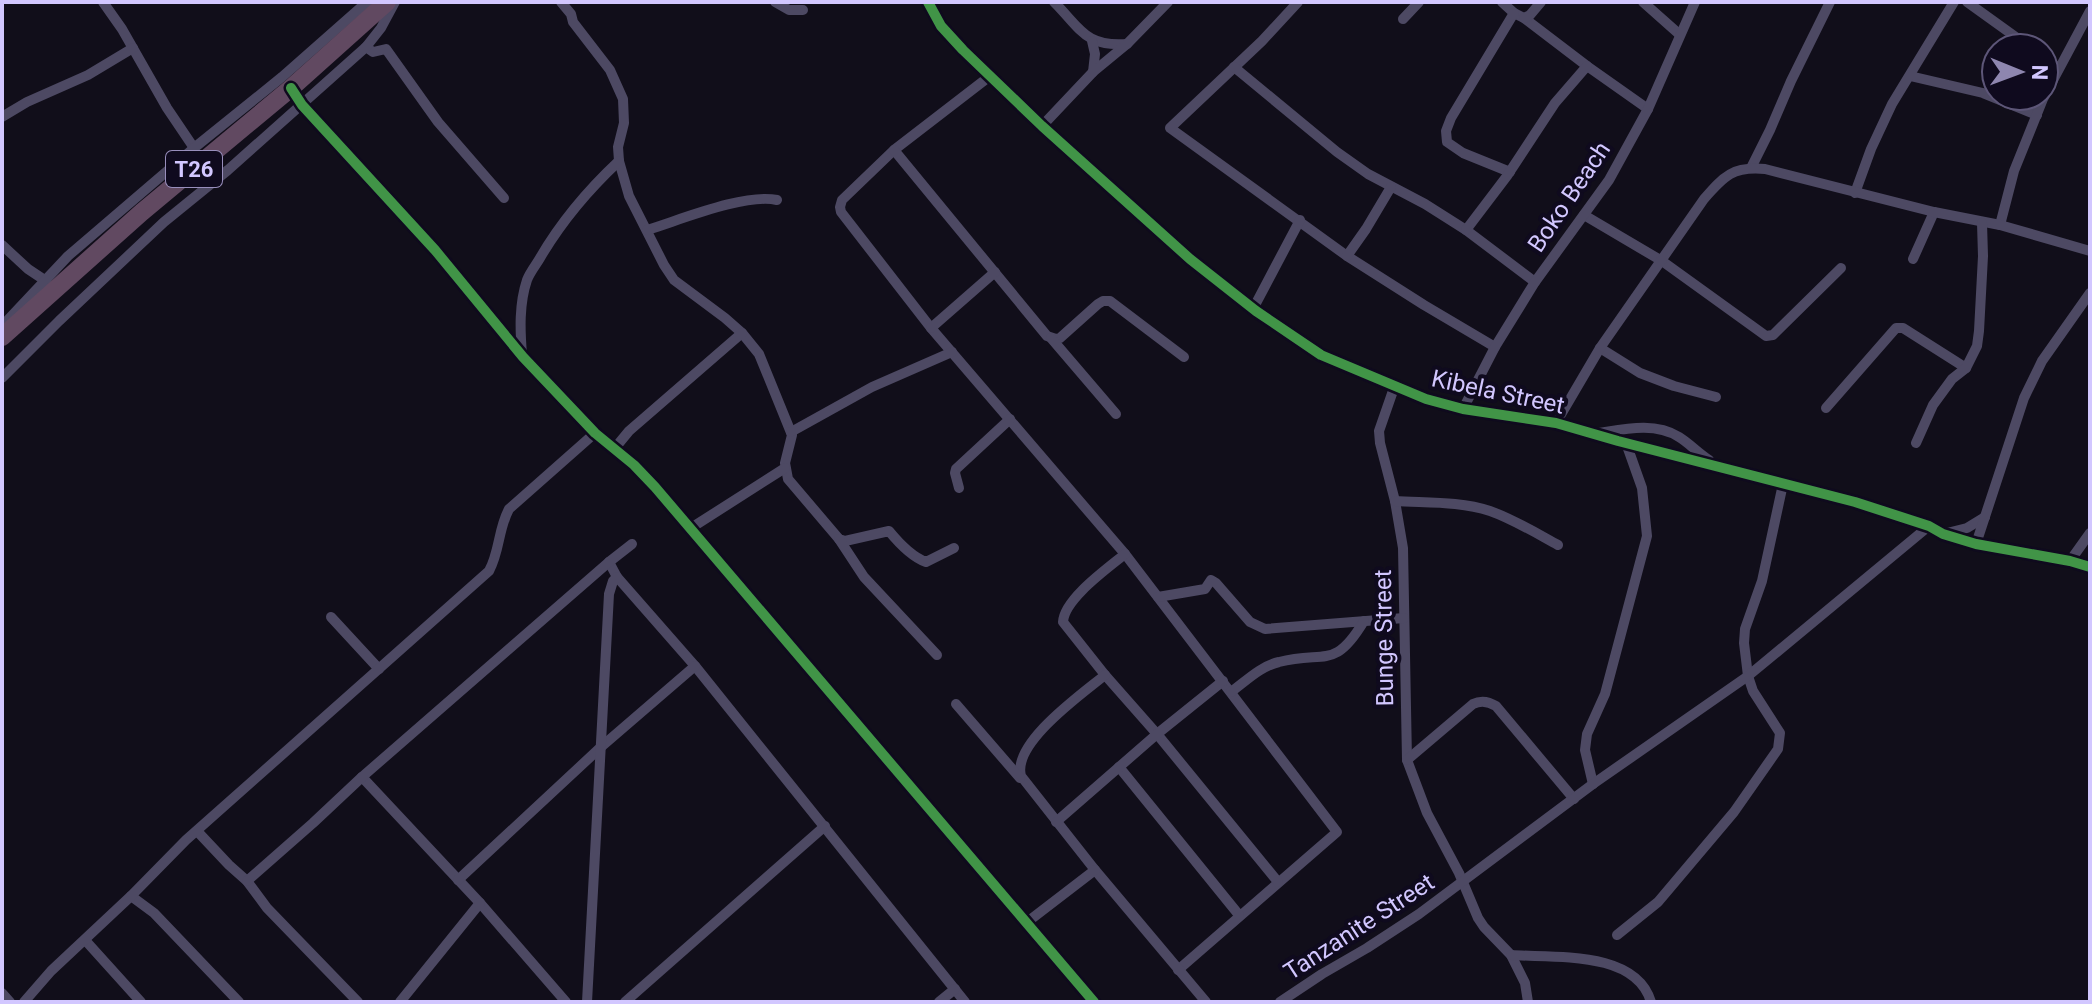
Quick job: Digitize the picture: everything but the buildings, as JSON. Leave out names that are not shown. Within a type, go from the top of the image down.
[{"type":"highway","name":"T26","points":[[2,337],[142,212],[291,88],[387,2]]},
{"type":"street","points":[[103,2],[194,148]]},
{"type":"street","points":[[2,327],[68,256],[367,2]]},
{"type":"street","points":[[2,378],[164,222],[228,170],[366,47],[396,2]]},
{"type":"street","points":[[561,2],[610,70],[623,99],[624,123],[618,147],[619,161],[629,196],[674,280],[725,318],[759,354],[792,435],[785,468],[788,479],[839,539],[864,577],[937,655]]},
{"type":"street","points":[[775,2],[789,10],[803,10]]},
{"type":"street","name":"Kibela Street","points":[[928,2],[941,26],[990,76],[1190,259],[1253,309],[1321,355],[1426,399],[1463,409],[1556,423],[1855,502],[1976,544],[2090,567]]},
{"type":"street","points":[[1054,2],[1092,41],[1095,54],[1093,72]]},
{"type":"street","points":[[1042,126],[1093,72],[1127,44],[1168,2]]},
{"type":"street","points":[[1298,2],[1262,41],[1170,128],[1347,256],[1495,347]]},
{"type":"street","points":[[1403,19],[1419,2]]},
{"type":"street","points":[[1502,2],[1648,109]]},
{"type":"street","points":[[1519,15],[1530,15],[1541,2]]},
{"type":"street","points":[[1643,2],[1679,34]]},
{"type":"street","name":"Boko Beach","points":[[1463,409],[1495,347],[1535,282],[1609,180],[1648,109],[1695,2]]},
{"type":"street","points":[[1751,168],[1830,2]]},
{"type":"street","points":[[1855,193],[1892,104],[1954,2]]},
{"type":"street","points":[[1967,2],[2009,32]]},
{"type":"street","points":[[2060,64],[2090,11]]},
{"type":"street","points":[[1510,172],[1463,153],[1447,142],[1446,131],[1470,83],[1519,15]]},
{"type":"street","points":[[1092,41],[1127,44]]},
{"type":"street","points":[[366,47],[373,52],[383,49],[388,52],[438,122],[504,198]]},
{"type":"street","points":[[2,117],[27,102],[88,75],[133,48]]},
{"type":"street","points":[[1466,230],[1510,172],[1555,103],[1587,66]]},
{"type":"street","points":[[1234,67],[1337,152],[1368,174],[1466,230],[1535,282]]},
{"type":"street","points":[[990,76],[894,150],[842,200],[840,207],[931,328],[1125,554],[1337,832],[1178,970]]},
{"type":"street","points":[[1910,76],[1983,93],[2037,115]]},
{"type":"street","points":[[291,88],[302,105],[435,250],[523,357],[595,433],[634,465],[691,528],[1094,1002]]},
{"type":"street","points":[[2000,225],[2014,171],[2038,112]]},
{"type":"street","points":[[894,150],[1047,336],[1116,414]]},
{"type":"street","points":[[523,357],[521,311],[528,279],[575,208],[619,161]]},
{"type":"street","points":[[1556,423],[1600,348],[1704,199],[1722,179],[1736,172],[1751,168],[1765,169],[1934,212],[2000,225],[2090,251]]},
{"type":"street","points":[[1347,256],[1391,187]]},
{"type":"street","points":[[647,230],[746,200],[777,200]]},
{"type":"street","points":[[1913,259],[1934,212]]},
{"type":"street","points":[[1584,215],[1662,261],[1762,335],[1770,336],[1841,268]]},
{"type":"street","points":[[1253,309],[1300,220]]},
{"type":"street","points":[[1916,443],[1933,405],[1974,355],[1979,331],[1982,223]]},
{"type":"street","points":[[2,245],[46,281]]},
{"type":"street","points":[[931,328],[995,272]]},
{"type":"street","points":[[1976,544],[2024,398],[2042,361],[2090,293]]},
{"type":"street","points":[[1051,338],[1060,338],[1098,304],[1110,301],[1184,357]]},
{"type":"street","points":[[1826,408],[1896,328],[1903,328],[1966,368]]},
{"type":"street","points":[[615,448],[629,431],[742,333]]},
{"type":"street","points":[[1600,348],[1640,373],[1716,397]]},
{"type":"street","points":[[791,432],[872,387],[952,352]]},
{"type":"street","name":"Bunge Street","points":[[1395,385],[1379,431],[1403,548],[1407,760],[1427,813],[1464,883]]},
{"type":"street","points":[[959,488],[956,469],[1010,419]]},
{"type":"street","points":[[1593,434],[1635,428],[1667,431],[1715,465]]},
{"type":"street","points":[[24,1002],[51,971],[197,831],[489,571],[509,509],[595,433]]},
{"type":"street","points":[[1593,784],[1585,750],[1587,734],[1605,694],[1647,536],[1642,488],[1626,443]]},
{"type":"street","points":[[691,528],[785,468]]},
{"type":"street","points":[[1617,935],[1658,902],[1734,812],[1778,749],[1780,733],[1753,691],[1744,643],[1745,629],[1762,581],[1783,484]]},
{"type":"street","points":[[1395,501],[1460,505],[1489,511],[1558,545]]},
{"type":"street","points":[[1943,534],[1967,528],[1985,517]]},
{"type":"street","points":[[1464,883],[1593,784],[1748,676],[1929,526]]},
{"type":"street","points":[[839,539],[845,541],[889,531],[926,562],[954,548]]},
{"type":"street","points":[[2070,561],[2090,533]]},
{"type":"street","points":[[247,881],[362,777],[632,544]]},
{"type":"street","points":[[1125,554],[1067,608],[1063,622],[1278,882]]},
{"type":"street","points":[[609,562],[617,577],[695,666],[965,1002]]},
{"type":"street","points":[[587,1002],[609,594],[617,577]]},
{"type":"street","points":[[1158,597],[1205,589],[1211,580],[1250,622],[1265,629],[1404,618]]},
{"type":"street","points":[[331,617],[379,669]]},
{"type":"street","points":[[1231,692],[1276,662],[1343,651],[1364,621]]},
{"type":"street","points":[[458,880],[601,747],[695,666]]},
{"type":"street","points":[[1024,782],[1019,764],[1033,740],[1105,675]]},
{"type":"street","points":[[1056,822],[1223,681]]},
{"type":"street","points":[[1407,760],[1473,704],[1485,701],[1496,706],[1574,799]]},
{"type":"street","points":[[956,704],[1206,1002]]},
{"type":"street","points":[[1119,767],[1239,915]]},
{"type":"street","points":[[362,777],[480,903],[566,1002]]},
{"type":"street","points":[[625,1002],[825,826]]},
{"type":"street","points":[[197,831],[358,1002]]},
{"type":"street","points":[[1026,923],[1095,870]]},
{"type":"street","name":"Tanzanite Street","points":[[1280,1002],[1464,883],[1484,927],[1511,955],[1525,983],[1527,1002]]},
{"type":"street","points":[[131,896],[154,913],[239,1002]]},
{"type":"street","points":[[400,1002],[480,903]]},
{"type":"street","points":[[85,940],[141,1002]]},
{"type":"street","points":[[1511,955],[1615,965],[1643,984],[1651,1002]]},
{"type":"street","points":[[939,1002],[955,989]]},
{"type":"street","points":[[2,993],[10,1002]]},
{"type":"cycle path","points":[[928,2],[941,26],[963,50],[1042,126],[1190,259],[1256,311],[1321,355],[1426,399],[1463,409],[1556,423],[1855,502],[1976,544],[2090,567]]},
{"type":"cycle path","points":[[291,88],[302,105],[435,250],[523,357],[595,433],[655,487],[1094,1002]]}]
